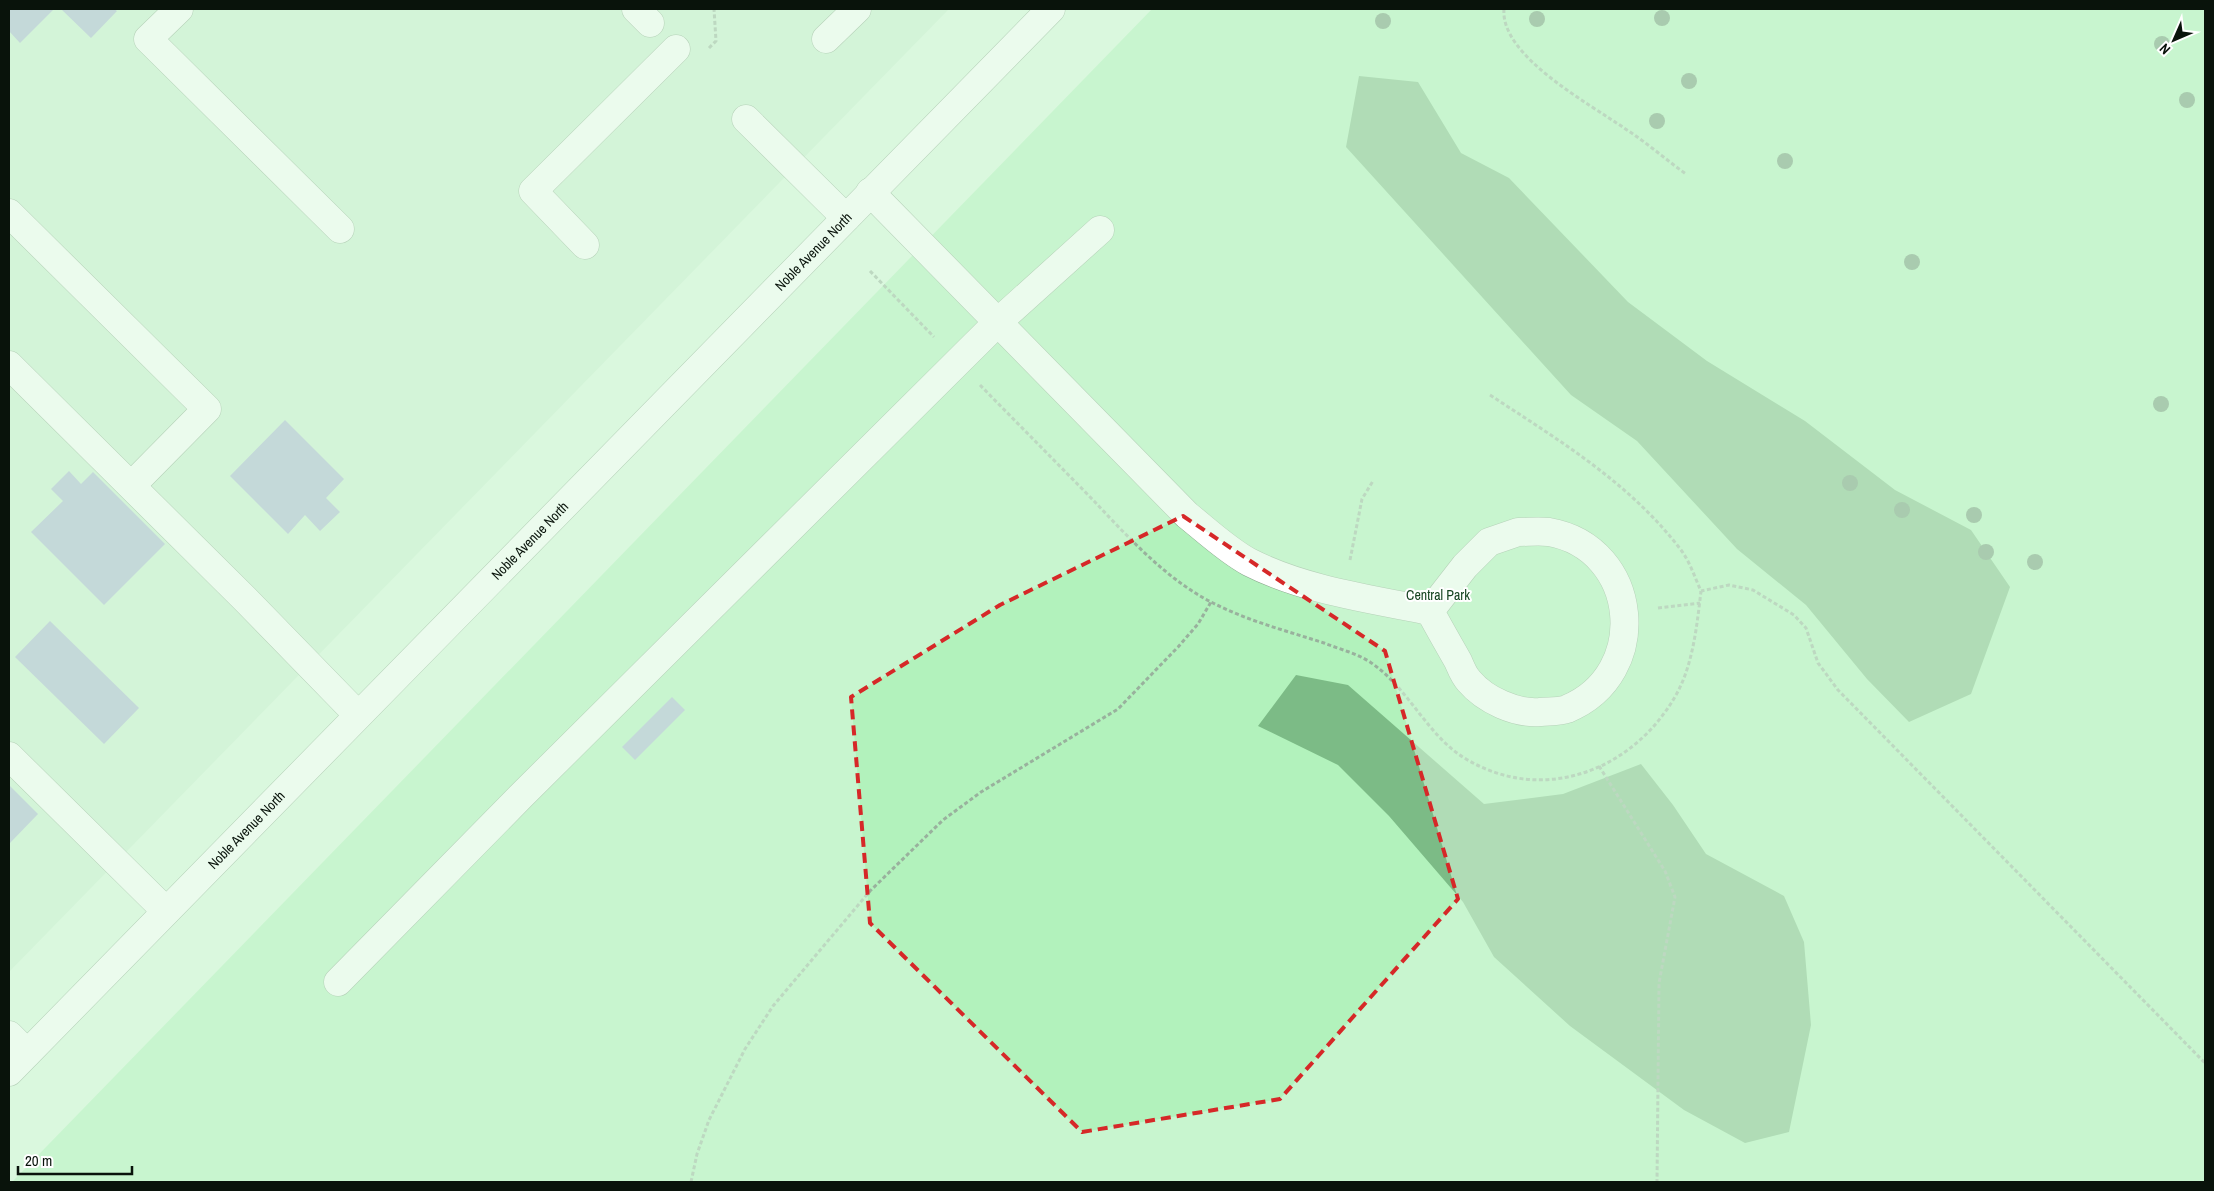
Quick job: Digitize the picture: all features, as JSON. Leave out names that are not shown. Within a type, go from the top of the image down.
[{"type":"street","points":[[179,9],[148,39],[340,229]]},
{"type":"street","points":[[826,39],[857,9]]},
{"type":"street","name":"Noble Avenue North","points":[[9,1072],[18,1044],[166,911],[1051,9]]},
{"type":"street","points":[[585,245],[533,191],[676,49]]},
{"type":"street","points":[[746,119],[846,218]]},
{"type":"street","points":[[870,192],[1187,515],[1247,561],[1282,577],[1344,593],[1430,611],[1469,682],[1497,703],[1528,713],[1565,710],[1591,695],[1612,673],[1624,645],[1625,611],[1618,586],[1601,560],[1577,542],[1548,532],[1518,532],[1490,542],[1465,566],[1430,611]]},
{"type":"street","points":[[9,213],[207,409],[132,486]]},
{"type":"street","points":[[338,982],[521,796],[998,322],[1100,230]]},
{"type":"street","points":[[9,365],[132,486],[358,715]]},
{"type":"street","points":[[9,756],[166,911]]},
{"type":"path","points":[[1504,9],[1503,20],[1507,33],[1535,64],[1579,99],[1624,128],[1686,174]]},
{"type":"path","points":[[1490,395],[1575,451],[1638,500],[1682,552],[1701,591],[1729,585],[1753,590],[1794,615],[1806,628],[1818,663],[1838,690],[2205,1063]]},
{"type":"path","points":[[1344,593],[1362,499],[1373,481]]},
{"type":"path","points":[[691,1182],[697,1154],[709,1120],[745,1049],[773,1006],[870,891],[943,820],[982,792],[1118,709],[1198,624],[1211,602]]},
{"type":"path","points":[[1625,611],[1700,603]]},
{"type":"path","points":[[1599,766],[1665,872],[1675,897],[1659,983],[1657,1182]]},
{"type":"highlighted area","points":[[1183,516],[1385,651],[1458,899],[1280,1099],[1082,1132],[870,923],[851,697],[1000,605]]},
{"type":"shaded area","points":[[9,9],[949,9],[9,972]]},
{"type":"green space","name":"Central Park","points":[[1152,9],[2205,9],[2205,1182],[12,1182]]},
{"type":"green space","points":[[1359,76],[1418,82],[1461,153],[1509,178],[1628,302],[1707,361],[1805,421],[1895,490],[1971,530],[2010,587],[1971,694],[1909,722],[1867,679],[1806,605],[1737,549],[1637,441],[1571,395],[1346,147]]},
{"type":"green space","points":[[1296,675],[1348,685],[1484,804],[1563,794],[1641,764],[1673,805],[1706,854],[1784,896],[1804,942],[1811,1025],[1789,1132],[1745,1143],[1684,1110],[1570,1026],[1494,957],[1463,902],[1389,816],[1338,765],[1258,726]]},
{"type":"building","points":[[9,9],[54,9],[20,43],[9,31]]},
{"type":"building","points":[[61,9],[114,9],[117,11],[91,38]]},
{"type":"building","points":[[285,420],[344,479],[326,498],[340,512],[320,531],[305,515],[288,534],[230,476]]},
{"type":"building","points":[[69,471],[81,484],[93,472],[165,544],[104,605],[31,532],[63,501],[51,489]]},
{"type":"building","points":[[50,621],[139,708],[104,744],[15,657]]},
{"type":"building","points":[[672,697],[685,710],[635,760],[622,747]]},
{"type":"building","points":[[9,785],[38,814],[9,844]]}]
